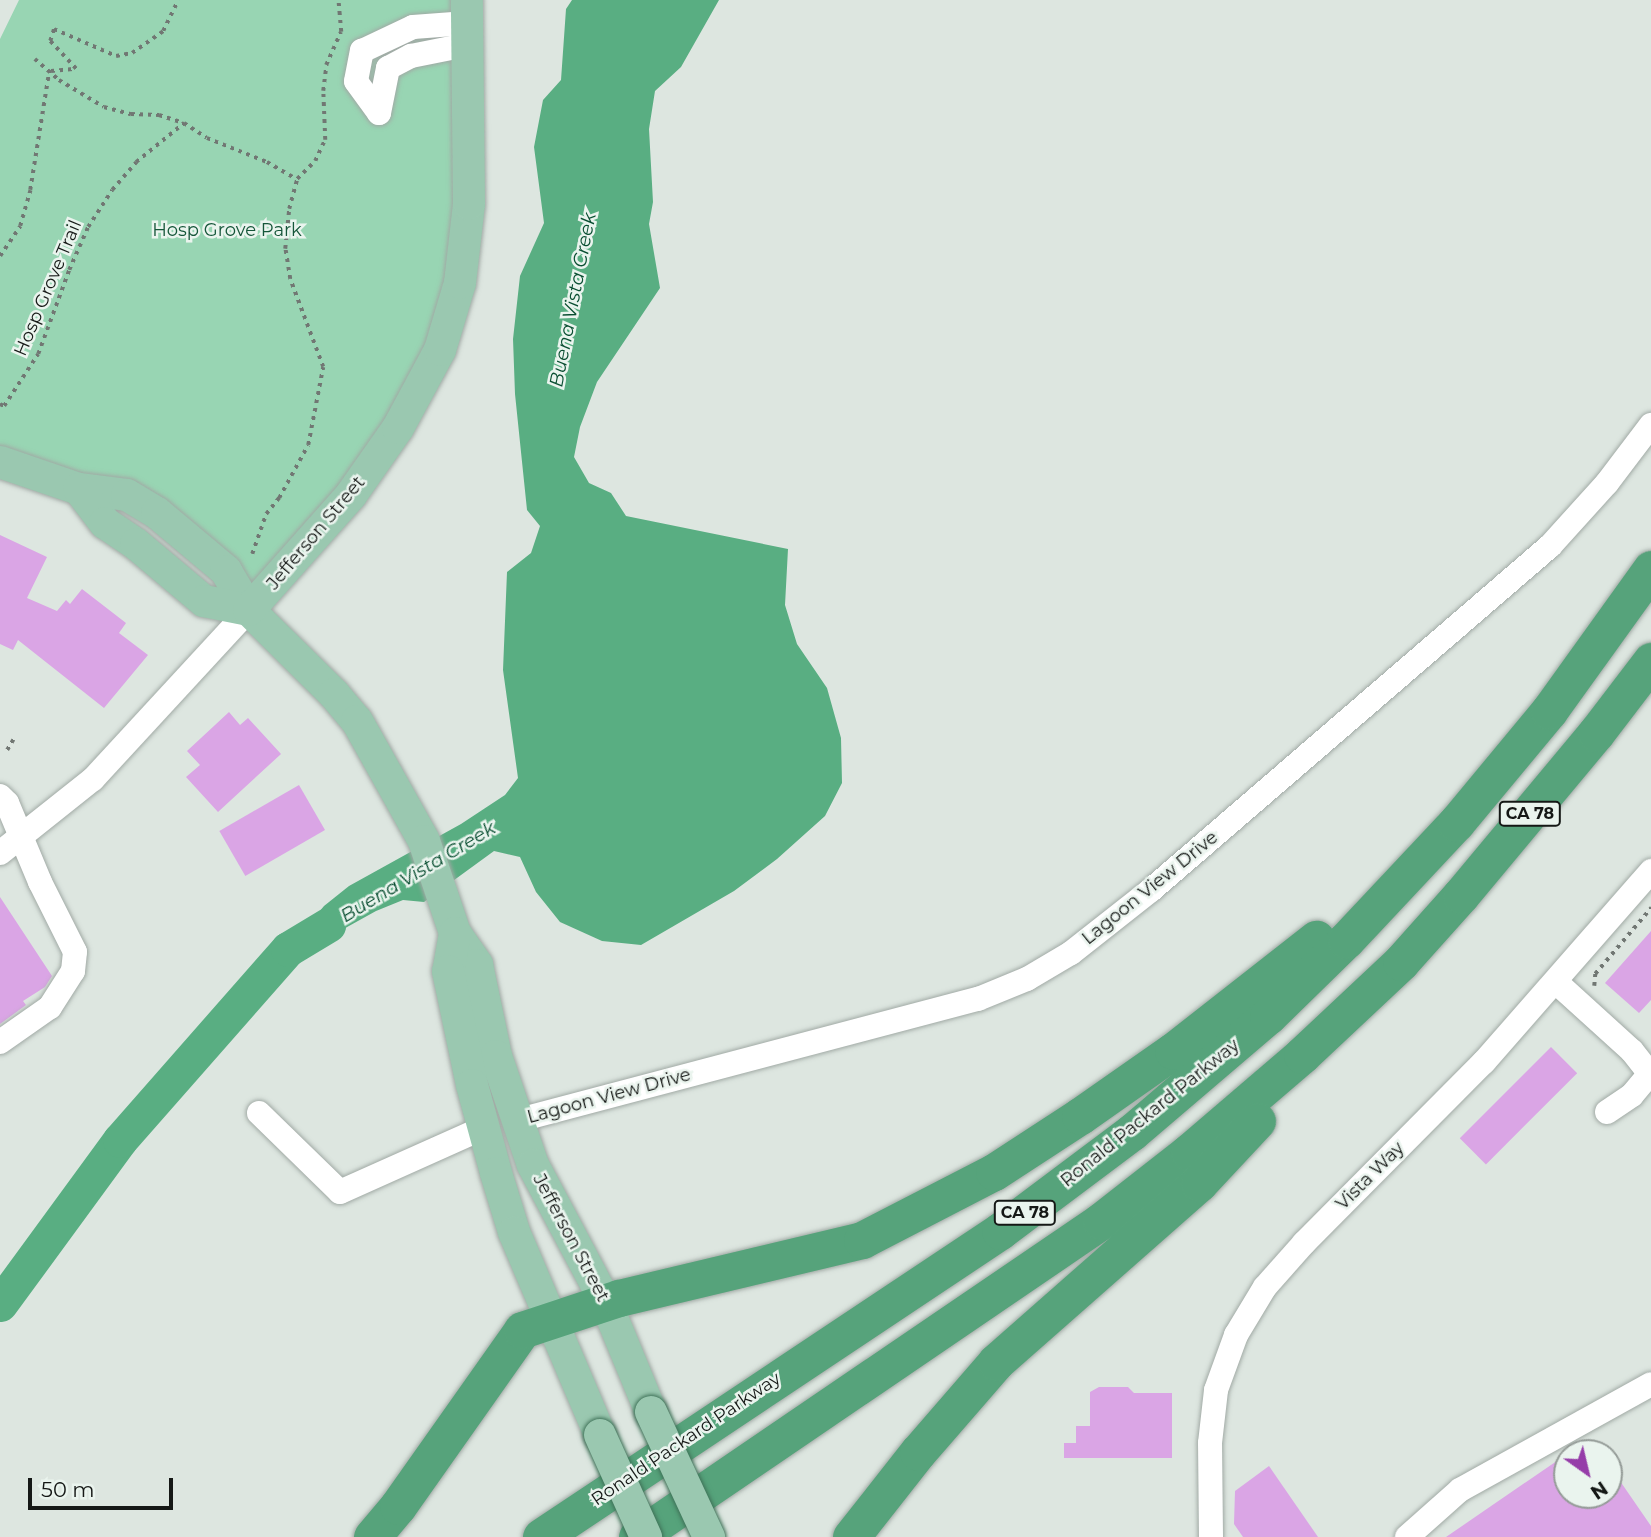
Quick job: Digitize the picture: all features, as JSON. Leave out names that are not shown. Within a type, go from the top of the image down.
[{"type":"highway","name":"Ronald Packard Parkway","points":[[541,1537],[1000,1231],[1132,1132],[1268,1016],[1346,940],[1456,823],[1549,711],[1651,569]]},
{"type":"highway","name":"CA 78","points":[[637,1537],[1101,1221],[1188,1152],[1291,1064],[1401,962],[1517,829],[1651,661]]},
{"type":"highway","points":[[372,1537],[398,1506],[522,1330],[606,1303],[862,1240],[994,1172],[1173,1051],[1265,982],[1456,823]]},
{"type":"highway","points":[[851,1537],[918,1452],[996,1362],[1199,1182],[1401,962]]},
{"type":"main road","name":"Jefferson Street","points":[[466,23],[469,204],[460,283],[440,350],[398,428],[351,495],[249,610],[334,694],[356,721],[406,804],[424,841],[455,933],[477,965],[496,1056],[515,1121],[533,1165],[606,1303],[709,1537]]},
{"type":"main road","points":[[0,462],[79,489],[127,495],[157,513],[226,570],[249,610]]},
{"type":"main road","name":"Jefferson Street","points":[[455,933],[448,971],[484,1128],[514,1232],[646,1537]]},
{"type":"street","points":[[466,23],[388,68],[379,113],[356,80],[362,51],[413,27],[466,23]]},
{"type":"street","name":"Lagoon View Drive","points":[[515,1121],[978,999],[1027,979],[1071,953],[1151,890],[1550,545],[1607,483],[1651,425]]},
{"type":"street","points":[[0,853],[93,779],[249,610]]},
{"type":"street","points":[[0,796],[7,803],[75,952],[73,971],[50,1007],[0,1042]]},
{"type":"street","name":"Vista Way","points":[[1211,1537],[1210,1443],[1216,1390],[1236,1335],[1265,1287],[1304,1243],[1484,1062],[1557,983],[1651,871]]},
{"type":"street","points":[[1557,983],[1632,1051],[1651,1074],[1632,1095],[1607,1112]]},
{"type":"street","points":[[259,1113],[340,1192],[484,1128]]},
{"type":"street","points":[[1408,1537],[1460,1490],[1651,1384]]},
{"type":"path","points":[[49,71],[76,69],[50,41],[54,29],[116,56],[132,53],[163,31],[178,0]]},
{"type":"path","points":[[252,554],[266,514],[279,498],[307,445],[323,367],[290,279],[285,248],[289,209],[297,179],[315,161],[325,140],[323,91],[326,65],[341,32],[338,0]]},
{"type":"path","points":[[35,60],[104,107],[131,114],[159,115],[184,123],[207,138],[267,162],[297,179]]},
{"type":"path","points":[[0,257],[20,226],[30,190],[49,71]]},
{"type":"path","name":"Hosp Grove Trail","points":[[0,412],[2,405],[38,354],[88,227],[112,190],[136,162],[184,123]]},
{"type":"path","points":[[7,750],[13,740]]},
{"type":"path","points":[[1598,992],[1593,980],[1595,974],[1651,908]]},
{"type":"green space","name":"Hosp Grove Park","points":[[19,0],[455,0],[458,211],[445,301],[417,369],[381,436],[249,595],[120,499],[0,452],[0,39]]},
{"type":"water","points":[[572,0],[719,0],[681,67],[655,91],[649,129],[653,202],[649,224],[660,288],[597,382],[580,427],[574,457],[589,483],[611,493],[626,516],[788,549],[785,605],[797,644],[827,688],[841,738],[842,783],[825,816],[777,859],[734,891],[641,945],[602,941],[560,922],[536,892],[520,857],[494,851],[424,902],[403,900],[376,911],[302,952],[288,949],[324,906],[349,886],[461,824],[505,795],[518,778],[503,670],[507,572],[531,553],[540,526],[527,510],[515,394],[513,339],[520,276],[544,223],[534,147],[543,100],[561,80],[566,9]]},
{"type":"building","points":[[0,535],[47,557],[27,598],[57,611],[66,600],[70,604],[82,589],[126,623],[119,633],[148,655],[104,708],[18,640],[13,650],[0,644]]},
{"type":"building","points":[[229,712],[240,725],[248,718],[281,754],[218,812],[186,777],[200,765],[187,751]]},
{"type":"building","points":[[299,785],[325,830],[245,876],[219,831]]},
{"type":"building","points":[[0,897],[52,976],[45,987],[23,1001],[26,1005],[0,1024]]},
{"type":"building","points":[[1651,931],[1651,1000],[1639,1013],[1605,983]]},
{"type":"building","points":[[1551,1047],[1577,1073],[1486,1164],[1460,1138]]},
{"type":"building","points":[[1099,1387],[1128,1387],[1134,1393],[1172,1393],[1172,1458],[1064,1458],[1064,1443],[1076,1443],[1076,1426],[1090,1426],[1090,1392]]},
{"type":"building","points":[[1553,1464],[1553,1509],[1623,1509],[1623,1485],[1651,1526],[1651,1537],[1446,1537]]},
{"type":"building","points":[[1269,1466],[1318,1537],[1243,1537],[1234,1524],[1235,1491]]},
{"type":"waterway","name":"Buena Vista Creek","points":[[0,1304],[120,1140],[288,949],[328,925]]}]
